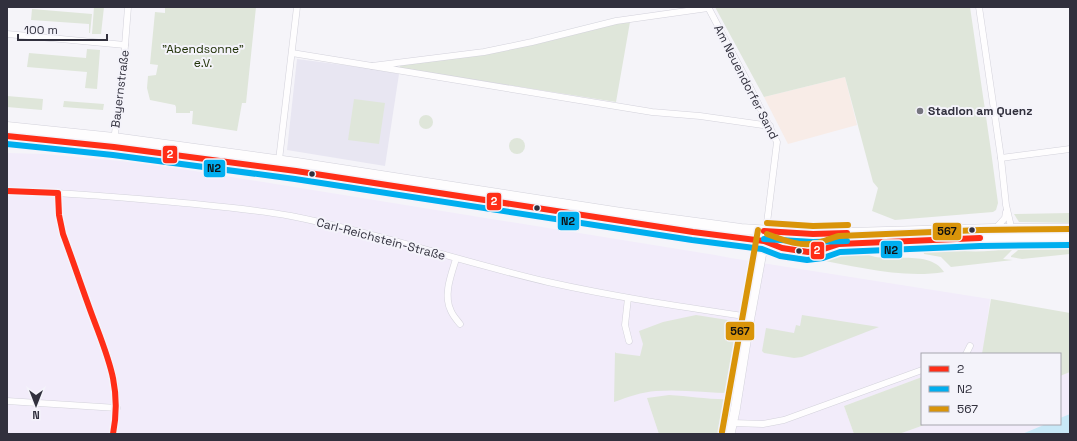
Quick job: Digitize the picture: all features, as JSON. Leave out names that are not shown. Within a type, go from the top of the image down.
[{"type":"main road","points":[[7,127],[114,142],[693,232],[764,241],[838,244],[980,238],[1070,229]]},
{"type":"main road","points":[[7,136],[114,142],[280,160],[628,214],[766,231],[839,234],[994,229],[1012,234],[1070,237]]},
{"type":"main road","points":[[764,241],[766,231]]},
{"type":"street","name":"Bayernstraße","points":[[114,142],[128,7]]},
{"type":"street","points":[[280,160],[297,7]]},
{"type":"street","points":[[372,66],[484,52],[532,42],[616,21],[708,7]]},
{"type":"street","name":"Am Neuendorfer Sand","points":[[708,7],[776,138],[777,147],[766,231]]},
{"type":"street","points":[[979,7],[1001,158],[1006,205],[1012,234]]},
{"type":"street","points":[[7,34],[125,45]]},
{"type":"street","points":[[292,53],[652,112],[700,116],[770,126]]},
{"type":"street","points":[[1001,158],[1070,149]]},
{"type":"street","name":"Carl-Reichstein-Straße","points":[[7,191],[58,193],[194,204],[279,214],[351,229],[456,259],[549,282],[628,298],[750,317]]},
{"type":"street","points":[[58,193],[62,234],[112,367],[117,394],[117,408],[113,434]]},
{"type":"street","points":[[994,229],[1005,218],[1006,205]]},
{"type":"street","points":[[730,434],[764,241]]},
{"type":"street","points":[[456,259],[449,283],[448,298],[450,310],[460,324]]},
{"type":"street","points":[[628,298],[625,326],[629,340]]},
{"type":"street","points":[[966,353],[970,346]]},
{"type":"street","points":[[733,423],[763,424],[784,420],[921,370]]},
{"type":"street","points":[[7,401],[117,408]]},
{"type":"shaded area","points":[[297,59],[367,68],[399,74],[385,166],[287,150]]},
{"type":"shaded area","points":[[845,77],[857,125],[788,144],[764,97]]},
{"type":"shaded area","points":[[7,153],[44,154],[121,161],[182,169],[990,299],[983,353],[921,353],[921,377],[844,406],[854,434],[7,434]]},
{"type":"shaded area","points":[[1070,372],[1070,414],[1061,418],[1061,376]]},
{"type":"shaded area","points":[[924,425],[1044,425],[1022,434],[899,434]]},
{"type":"green space","points":[[94,7],[104,7],[101,34],[92,34]]},
{"type":"green space","name":"\"Abendsonne\" e.V.","points":[[165,7],[256,7],[246,103],[242,103],[237,131],[192,124],[193,111],[190,111],[190,113],[176,113],[175,105],[150,100],[147,88],[148,76],[156,75],[158,65],[150,64],[155,12],[165,13]]},
{"type":"green space","name":"Stadion am Quenz","points":[[715,7],[970,7],[998,203],[996,210],[993,212],[895,220],[872,211],[878,188],[873,182],[845,77],[764,97]]},
{"type":"green space","points":[[32,9],[92,14],[90,33],[89,24],[31,20]]},
{"type":"green space","points":[[630,22],[616,102],[400,68],[399,64],[437,60],[616,23]]},
{"type":"green space","points":[[87,49],[100,50],[97,89],[85,88],[87,72],[27,67],[29,53],[86,58]]},
{"type":"green space","points":[[7,96],[43,99],[42,110],[7,107]]},
{"type":"green space","points":[[354,99],[385,103],[379,144],[348,140]]},
{"type":"green space","points":[[64,101],[104,104],[103,110],[63,107]]},
{"type":"green space","points":[[423,115],[429,115],[433,119],[433,125],[429,129],[423,129],[419,125],[419,119]]},
{"type":"green space","points":[[517,138],[523,140],[525,146],[523,152],[517,154],[511,152],[509,146],[511,140]]},
{"type":"green space","points":[[1070,213],[1070,223],[1019,222],[1014,214]]},
{"type":"green space","points":[[1023,246],[1070,246],[1070,254],[1022,259],[1011,257]]},
{"type":"green space","points":[[944,248],[961,251],[978,251],[1012,248],[1012,250],[1003,259],[1013,260],[951,267],[941,257],[924,254],[923,249]]},
{"type":"green space","points":[[846,251],[864,251],[870,255],[879,257],[915,258],[926,260],[936,264],[944,272],[928,274],[895,273],[814,259]]},
{"type":"green space","points":[[991,299],[1070,313],[1070,372],[1061,376],[1061,353],[982,353]]},
{"type":"green space","points":[[696,315],[734,321],[740,325],[742,335],[732,393],[675,390],[656,391],[614,402],[615,352],[640,356],[643,344],[639,331],[663,322]]},
{"type":"green space","points":[[802,315],[879,327],[802,357],[794,358],[764,353],[762,351],[766,328],[794,333],[796,325],[800,326]]},
{"type":"green space","points":[[921,377],[921,425],[924,425],[899,434],[854,434],[844,406]]},
{"type":"green space","points":[[669,395],[732,399],[730,416],[724,434],[659,434],[647,398]]},
{"type":"water","points":[[1070,414],[1070,434],[1022,434],[1044,425],[1061,425],[1061,418]]},
{"type":"transit line","name":"2","points":[[7,136],[114,147],[296,171],[693,232],[764,241],[782,248],[808,252],[821,250],[839,244],[980,238]]},
{"type":"transit line","name":"N2","points":[[7,144],[113,155],[295,179],[692,240],[762,249],[780,256],[807,260],[823,258],[840,252],[980,246],[1070,245]]},
{"type":"transit line","name":"2","points":[[7,191],[58,193],[59,215],[63,234],[112,373],[116,402],[113,434]]},
{"type":"transit line","name":"567","points":[[767,223],[813,226],[848,225]]},
{"type":"transit line","name":"567","points":[[767,234],[792,242],[811,244],[839,236],[980,230],[1070,229]]},
{"type":"transit line","name":"567","points":[[722,432],[758,230]]},
{"type":"transit line","name":"2","points":[[764,231],[813,234],[847,233]]},
{"type":"transit line","name":"N2","points":[[764,239],[813,242],[847,241]]},
{"type":"place","name":"Stadion am Quenz","points":[[920,111]]}]
